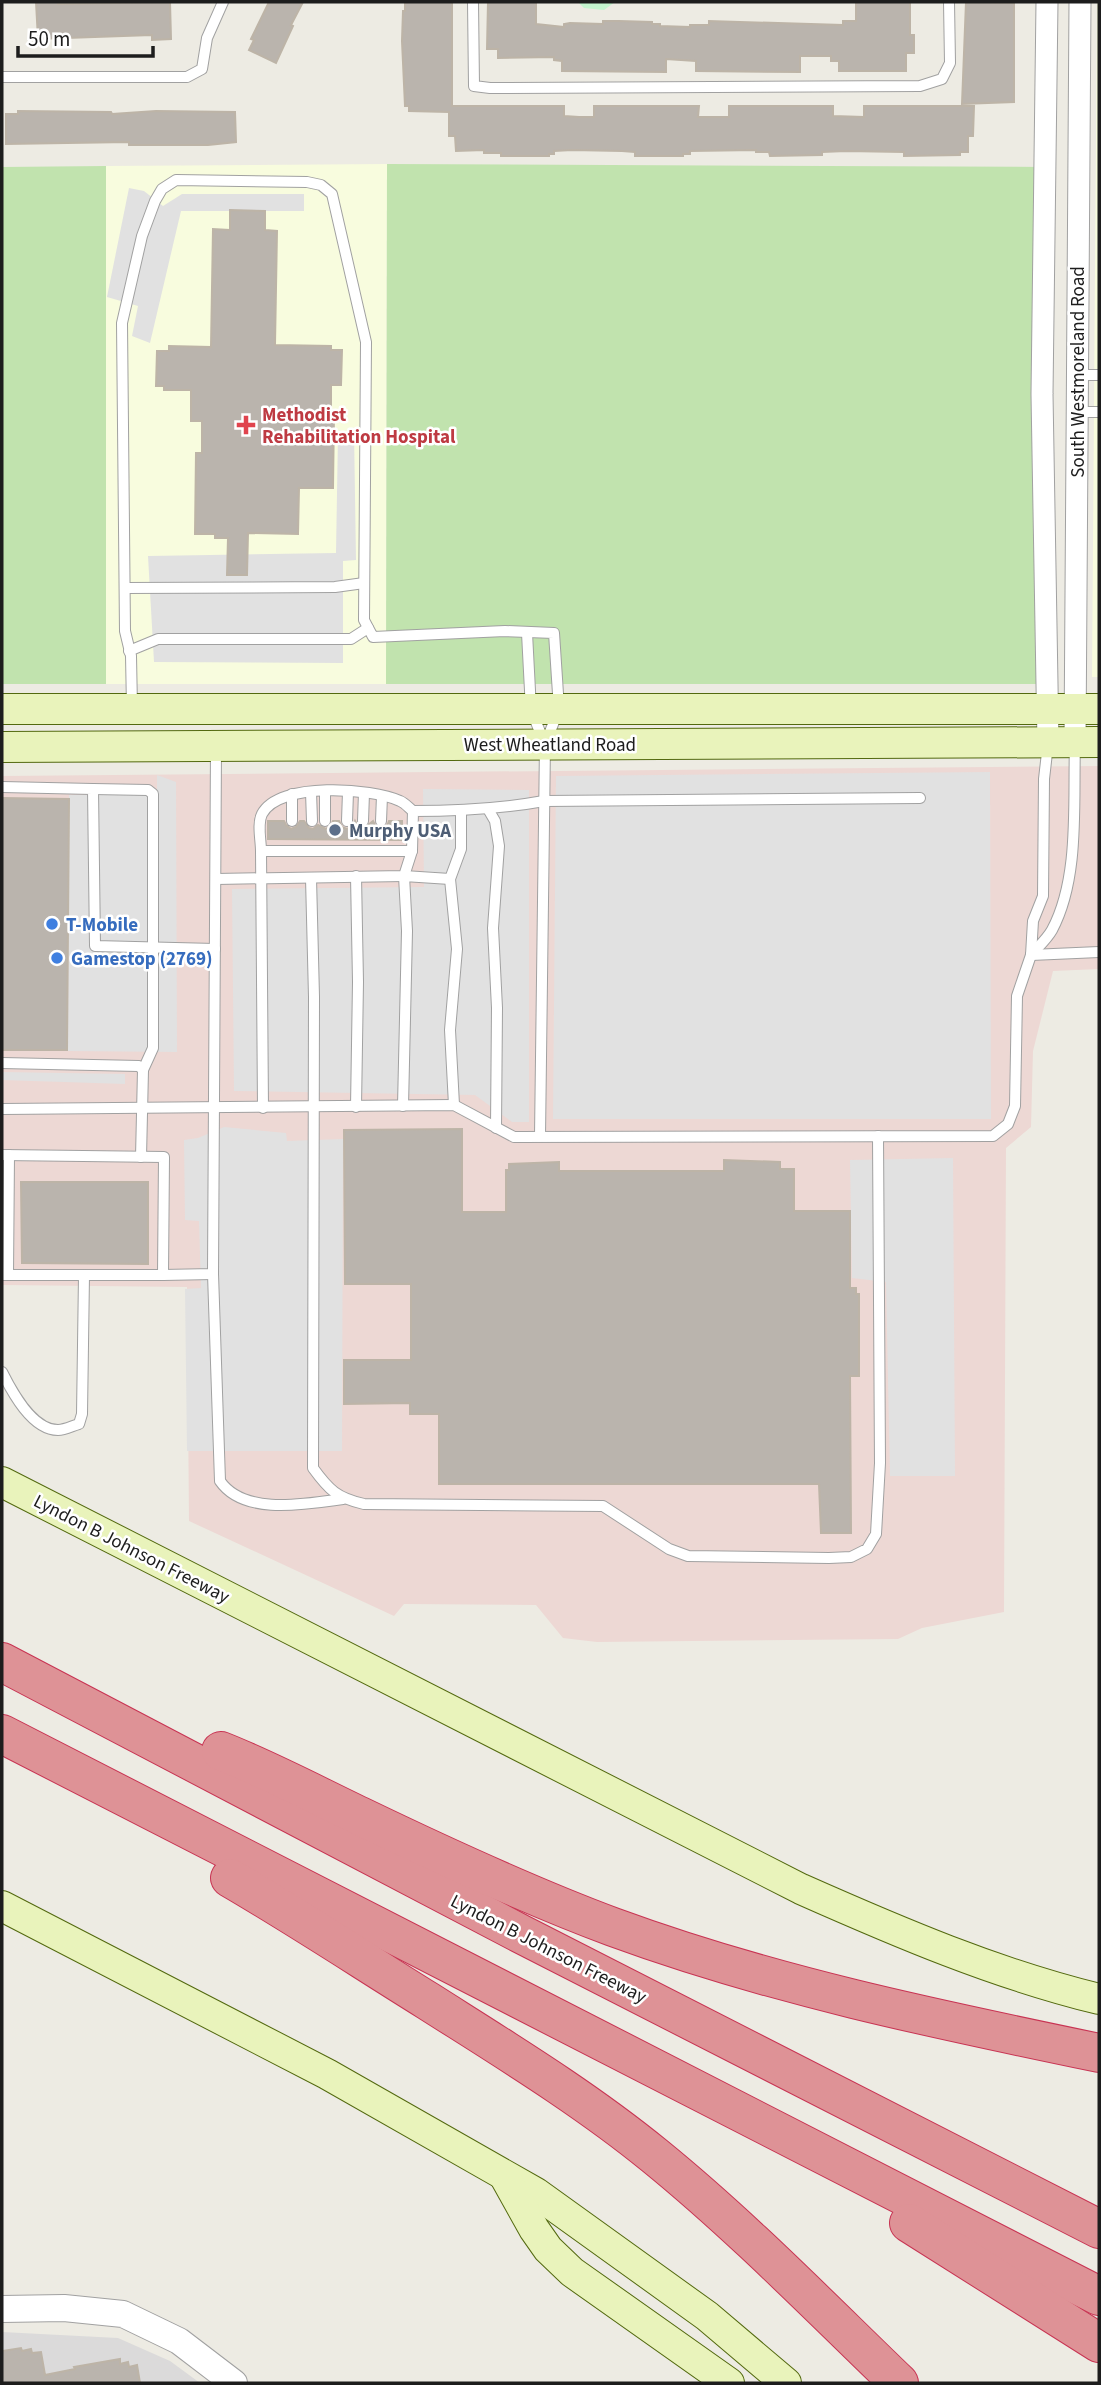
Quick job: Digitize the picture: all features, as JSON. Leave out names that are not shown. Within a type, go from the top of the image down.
[{"type":"highway","points":[[8,1665],[242,1759],[508,1885],[613,1927],[811,1989],[909,2013],[1099,2053]]},
{"type":"highway","name":"Lyndon B Johnson Freeway","points":[[8,1665],[285,1811],[1099,2229]]},
{"type":"highway","points":[[9,1738],[1099,2296]]},
{"type":"highway","points":[[9,1738],[214,1869],[285,1910],[532,2067],[599,2113],[711,2204],[899,2383]]},
{"type":"highway","points":[[806,2079],[1099,2201]]},
{"type":"highway","points":[[781,2133],[925,2234],[1099,2343]]},
{"type":"main road","name":"West Wheatland Road","points":[[2,709],[1074,709]]},
{"type":"main road","name":"West Wheatland Road","points":[[2,747],[1074,742]]},
{"type":"main road","name":"Lyndon B Johnson Freeway","points":[[2,1482],[801,1889],[908,1937],[1087,1996]]},
{"type":"main road","points":[[2,1906],[327,2074],[537,2193],[707,2316],[786,2383]]},
{"type":"main road","points":[[1087,1996],[1099,1973]]},
{"type":"main road","points":[[503,2174],[548,2249],[572,2272],[729,2383]]},
{"type":"street","name":"South Westmoreland Road","points":[[1047,2],[1042,394],[1074,709]]},
{"type":"street","name":"South Westmoreland Road","points":[[1074,742],[1080,2]]},
{"type":"street","points":[[1042,394],[1076,375]]},
{"type":"street","points":[[1042,394],[1077,412]]},
{"type":"street","points":[[2,2309],[64,2308],[122,2314],[179,2341],[234,2383]]},
{"type":"lane","points":[[2,77],[187,77],[201,69],[207,38],[223,2]]},
{"type":"lane","points":[[472,2],[474,86],[491,88],[920,86],[942,79],[950,63],[950,2]]},
{"type":"lane","points":[[132,708],[129,651],[125,631],[122,323],[142,236],[162,189],[176,180],[307,182],[321,185],[331,194],[366,342],[364,620],[368,628],[373,637],[505,631],[554,633],[545,709],[540,1136]]},
{"type":"lane","points":[[1076,375],[1099,375]]},
{"type":"lane","points":[[1077,412],[1099,412]]},
{"type":"lane","points":[[125,588],[335,587],[365,583]]},
{"type":"lane","points":[[129,651],[158,639],[351,639],[368,628]]},
{"type":"lane","points":[[527,633],[545,709],[545,744]]},
{"type":"lane","points":[[2,1109],[454,1105],[514,1137],[993,1136],[1007,1124],[1015,1106],[1017,996],[1031,955],[1033,921],[1044,896],[1044,779],[1074,742]]},
{"type":"lane","points":[[1031,955],[1051,932],[1062,905],[1071,869],[1074,742]]},
{"type":"lane","points":[[216,747],[213,1274],[220,1481],[227,1492],[237,1497],[282,1507],[343,1499],[364,1504],[603,1506],[657,1543],[688,1556],[829,1558],[851,1557],[867,1549],[877,1534],[880,1463],[878,1136]]},
{"type":"lane","points":[[2,788],[148,790],[153,794],[153,1048],[143,1070],[141,1157]]},
{"type":"lane","points":[[93,789],[95,946],[215,948]]},
{"type":"lane","points":[[325,791],[325,821]]},
{"type":"lane","points":[[311,792],[312,821]]},
{"type":"lane","points":[[263,1108],[260,820],[264,811],[275,801],[292,794],[348,792],[382,796],[402,802],[413,811],[461,811],[508,808],[544,800],[920,798]]},
{"type":"lane","points":[[347,821],[348,792]]},
{"type":"lane","points":[[363,821],[364,793]]},
{"type":"lane","points":[[292,794],[292,821]]},
{"type":"lane","points":[[381,821],[382,796]]},
{"type":"lane","points":[[488,809],[495,821],[499,846],[493,928],[497,1008],[496,1128]]},
{"type":"lane","points":[[403,1106],[407,931],[404,876],[412,851],[413,811]]},
{"type":"lane","points":[[454,1105],[450,1030],[457,949],[450,879],[461,849],[461,811]]},
{"type":"lane","points":[[261,851],[292,845],[380,845],[412,851]]},
{"type":"lane","points":[[216,879],[356,876],[450,879]]},
{"type":"lane","points":[[356,876],[356,1107]]},
{"type":"lane","points":[[311,878],[313,1468],[326,1486],[343,1499]]},
{"type":"lane","points":[[1031,955],[1099,952]]},
{"type":"lane","points":[[2,1063],[139,1066],[143,1070]]},
{"type":"lane","points":[[163,1275],[164,1157],[6,1155],[5,1275],[163,1275],[213,1274]]},
{"type":"lane","points":[[2,1372],[14,1396],[29,1414],[45,1427],[57,1430],[79,1424],[82,1414],[83,1275]]},
{"type":"shaded area","points":[[1097,2],[1099,677],[1092,677]]},
{"type":"shaded area","name":"Methodist Rehabilitation Hospital","points":[[387,164],[386,684],[106,684],[106,166]]},
{"type":"shaded area","points":[[129,188],[144,191],[163,206],[182,194],[304,194],[304,211],[181,211],[150,343],[132,336],[138,306],[107,297]]},
{"type":"shaded area","points":[[354,432],[356,560],[343,561],[343,663],[154,662],[148,556],[336,553],[338,434]]},
{"type":"shaded area","points":[[1099,766],[1099,969],[1053,971],[1033,1051],[1031,1127],[1006,1148],[1004,1612],[922,1628],[898,1639],[597,1642],[563,1638],[536,1605],[404,1604],[394,1616],[189,1521],[187,1287],[2,1285],[2,776]]},
{"type":"shaded area","points":[[990,772],[991,1119],[553,1119],[556,776]]},
{"type":"shaded area","points":[[157,775],[176,782],[177,1052],[68,1051],[69,795],[157,794]]},
{"type":"shaded area","points":[[423,789],[529,790],[529,1122],[512,1122],[475,1095],[234,1091],[232,889],[424,887]]},
{"type":"shaded area","points":[[2,1072],[125,1074],[125,1084],[2,1080]]},
{"type":"shaded area","points":[[224,1127],[286,1133],[287,1141],[343,1139],[342,1451],[187,1451],[185,1289],[201,1288],[199,1221],[185,1220],[184,1140],[198,1138]]},
{"type":"shaded area","points":[[953,1158],[955,1476],[890,1476],[886,1282],[852,1278],[850,1160]]},
{"type":"shaded area","points":[[2,2332],[118,2338],[170,2361],[200,2383],[2,2383]]},
{"type":"green space","points":[[578,2],[615,2],[604,10],[584,8]]},
{"type":"green space","points":[[387,164],[1046,167],[1047,684],[386,684]]},
{"type":"green space","points":[[106,166],[106,684],[2,684],[2,167]]},
{"type":"building","points":[[36,2],[170,2],[171,39],[152,40],[152,35],[38,39]]},
{"type":"building","points":[[269,2],[303,2],[276,63],[249,50],[254,40],[251,39]]},
{"type":"building","points":[[452,2],[452,106],[564,106],[564,116],[594,117],[594,106],[699,106],[698,117],[729,117],[729,106],[833,106],[833,116],[864,117],[864,106],[974,106],[973,136],[968,136],[968,152],[960,152],[960,155],[904,156],[904,152],[846,151],[822,152],[822,155],[770,156],[769,152],[756,150],[690,151],[690,154],[683,156],[635,156],[635,152],[572,150],[554,151],[554,154],[549,156],[501,156],[501,153],[484,153],[484,150],[456,151],[455,136],[449,136],[449,112],[409,111],[409,106],[405,106],[403,11],[405,3]]},
{"type":"building","points":[[488,2],[536,2],[536,24],[564,27],[564,24],[570,23],[603,24],[603,21],[619,21],[690,27],[709,25],[709,21],[843,25],[843,21],[856,21],[856,2],[910,2],[910,35],[914,35],[914,53],[906,53],[906,71],[839,71],[839,61],[831,61],[831,56],[800,56],[800,72],[696,71],[696,61],[666,59],[666,72],[562,71],[562,61],[554,60],[554,57],[498,58],[498,49],[487,49]]},
{"type":"building","points":[[966,2],[1014,3],[1014,102],[962,104]]},
{"type":"building","points":[[18,111],[112,114],[156,111],[235,112],[236,142],[208,145],[129,145],[129,142],[6,144],[6,114],[18,114]]},
{"type":"building","points":[[230,210],[265,211],[265,230],[277,231],[275,345],[331,346],[331,350],[342,350],[341,385],[331,385],[331,413],[334,413],[333,488],[299,488],[298,534],[248,533],[247,575],[227,575],[228,538],[215,538],[215,534],[195,534],[196,453],[202,453],[202,421],[191,421],[191,390],[164,390],[164,386],[156,386],[157,351],[169,351],[169,346],[211,347],[213,229],[230,230]]},
{"type":"building","points":[[2,798],[69,799],[67,1050],[2,1050]]},
{"type":"building","name":"Murphy USA","points":[[268,821],[284,821],[291,829],[304,821],[309,828],[313,829],[318,825],[326,829],[333,821],[339,821],[342,827],[347,829],[353,826],[355,821],[358,827],[363,829],[373,821],[376,827],[381,829],[387,826],[389,821],[402,821],[402,840],[268,839]]},
{"type":"building","points":[[462,1129],[462,1212],[506,1212],[506,1170],[509,1170],[509,1164],[559,1162],[559,1171],[724,1171],[724,1160],[780,1162],[780,1169],[794,1169],[794,1211],[850,1211],[850,1288],[856,1288],[856,1294],[859,1294],[859,1376],[850,1376],[851,1533],[821,1533],[819,1484],[439,1484],[439,1414],[410,1414],[410,1403],[344,1404],[344,1360],[411,1360],[411,1284],[345,1284],[344,1130]]},
{"type":"building","points":[[21,1182],[148,1182],[148,1264],[22,1263]]},
{"type":"building","points":[[21,2348],[22,2351],[31,2349],[32,2353],[41,2352],[45,2375],[120,2359],[120,2364],[128,2362],[129,2367],[137,2365],[140,2383],[2,2383],[2,2351]]},
{"type":"place","name":"Methodist Rehabilitation Hospital","points":[[246,425]]},
{"type":"place","name":"Murphy USA","points":[[335,830]]},
{"type":"place","name":"T-Mobile","points":[[52,924]]},
{"type":"place","name":"Gamestop (2769)","points":[[57,958]]}]
